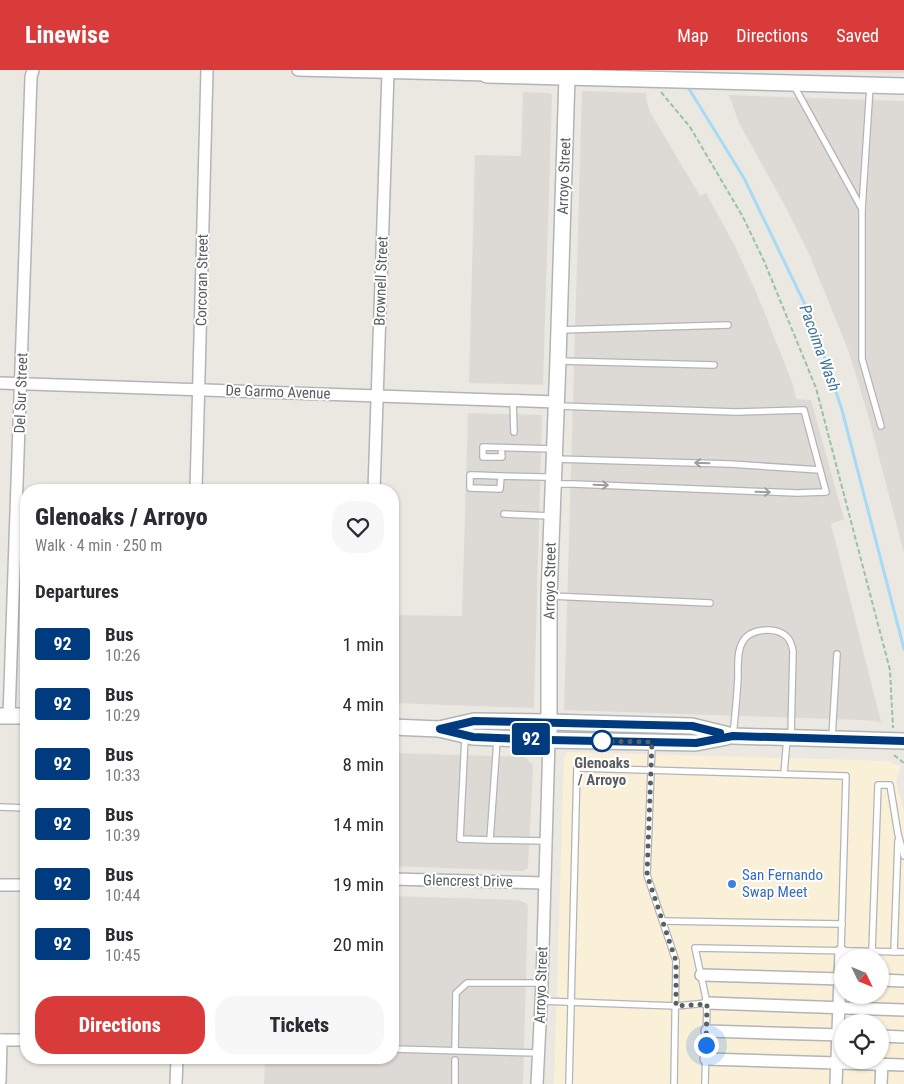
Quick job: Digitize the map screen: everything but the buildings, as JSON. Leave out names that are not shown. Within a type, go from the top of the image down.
[{"type":"street","name":"Del Sur Street","points":[[5,716],[21,384],[31,76],[34,70]]},
{"type":"street","name":"Corcoran Street","points":[[196,484],[207,70]]},
{"type":"street","points":[[298,70],[388,73],[487,72],[567,77],[624,74],[704,80],[904,86]]},
{"type":"street","name":"Brownell Street","points":[[374,484],[388,73]]},
{"type":"street","name":"Arroyo Street","points":[[537,1084],[549,740],[551,516],[567,77]]},
{"type":"street","name":"De Garmo Avenue","points":[[0,383],[377,395],[556,404]]},
{"type":"street","points":[[5,716],[20,716]]},
{"type":"street","points":[[440,729],[474,721],[549,722],[692,726],[733,736],[904,741]]},
{"type":"street","points":[[399,727],[440,729],[465,735],[497,738],[549,740],[696,743],[733,736]]},
{"type":"street","name":"Glencrest Drive","points":[[399,879],[544,883]]},
{"type":"street","points":[[0,884],[20,885]]},
{"type":"street","points":[[701,975],[834,979]]},
{"type":"street","points":[[889,980],[904,981]]},
{"type":"street","points":[[707,1004],[904,1010]]},
{"type":"street","points":[[839,1004],[839,1014]]},
{"type":"street","points":[[707,1031],[834,1035]]},
{"type":"street","points":[[889,1036],[904,1037]]},
{"type":"street","points":[[0,1081],[1,1040],[20,1040]]},
{"type":"street","points":[[706,1059],[834,1063]]},
{"type":"street","points":[[176,1084],[177,1064]]},
{"type":"street","points":[[889,1064],[904,1065]]},
{"type":"street","points":[[836,1084],[837,1069]]},
{"type":"street","points":[[882,1069],[882,1084]]},
{"type":"lane","points":[[792,82],[862,209]]},
{"type":"lane","points":[[870,84],[862,209],[862,360],[880,426]]},
{"type":"lane","points":[[559,330],[728,325]]},
{"type":"lane","points":[[558,360],[714,365]]},
{"type":"lane","points":[[513,401],[514,432]]},
{"type":"lane","points":[[501,476],[500,489],[470,488],[470,475],[501,476],[573,484],[797,493],[826,492],[804,410],[736,412],[556,404]]},
{"type":"lane","points":[[501,448],[554,454],[820,470]]},
{"type":"lane","points":[[504,514],[551,516]]},
{"type":"lane","points":[[549,596],[710,603]]},
{"type":"lane","points":[[733,736],[740,649],[747,636],[756,631],[767,630],[780,633],[787,637],[792,644],[793,651],[789,738],[784,774]]},
{"type":"lane","points":[[832,739],[837,654]]},
{"type":"lane","points":[[465,735],[460,839],[546,841]]},
{"type":"lane","points":[[490,840],[497,738]]},
{"type":"lane","points":[[652,742],[647,875],[676,961],[674,1084]]},
{"type":"lane","points":[[569,1084],[577,768],[846,776],[841,949]]},
{"type":"lane","points":[[872,949],[878,785],[890,785],[898,834],[904,856]]},
{"type":"lane","points":[[0,807],[20,808]]},
{"type":"lane","points":[[894,952],[898,834]]},
{"type":"lane","points":[[663,921],[842,924]]},
{"type":"lane","points":[[705,1084],[707,1004],[695,948],[834,951]]},
{"type":"lane","points":[[889,952],[904,952]]},
{"type":"lane","points":[[455,1050],[456,992],[467,983],[542,983]]},
{"type":"lane","points":[[541,1002],[676,1006],[707,1004]]},
{"type":"lane","points":[[399,1049],[538,1053]]},
{"type":"lane","points":[[455,1060],[455,1084]]},
{"type":"shaded area","points":[[780,70],[904,70],[904,73],[900,73]]},
{"type":"shaded area","points":[[582,91],[646,93],[650,112],[700,196],[706,193],[734,244],[777,344],[793,385],[796,399],[811,400],[844,519],[831,524],[881,722],[564,710]]},
{"type":"shaded area","points":[[523,92],[550,93],[552,95],[543,385],[469,383],[475,155],[521,156]]},
{"type":"shaded area","points":[[729,95],[904,101],[904,553],[868,415],[849,352],[810,256],[739,123]]},
{"type":"shaded area","points":[[468,413],[542,415],[534,708],[399,703],[399,615],[462,616]]},
{"type":"shaded area","name":"San Fernando Swap Meet","points":[[568,752],[892,761],[892,764],[901,765],[896,781],[904,811],[904,1084],[554,1084],[564,756]]},
{"type":"shaded area","points":[[399,753],[524,757],[528,759],[532,763],[533,769],[528,868],[523,871],[399,866]]},
{"type":"shaded area","points":[[399,896],[518,900],[526,903],[528,906],[523,1084],[264,1084],[265,1064],[399,1064]]},
{"type":"waterway","name":"Pacoima Wash","points":[[686,84],[744,178],[811,317],[842,410],[904,649]]},
{"type":"bus line","name":"92","points":[[720,733],[692,726],[549,722],[474,721],[440,729],[473,737],[549,740],[696,743],[733,736],[904,741]]},
{"type":"place","name":"Glenoaks / Arroyo","points":[[602,741]]},
{"type":"place","name":"San Fernando Swap Meet","points":[[732,884]]},
{"type":"route","points":[[602,741],[598,741],[652,742],[647,875],[676,961],[676,1006],[707,1004],[706,1045]]}]
